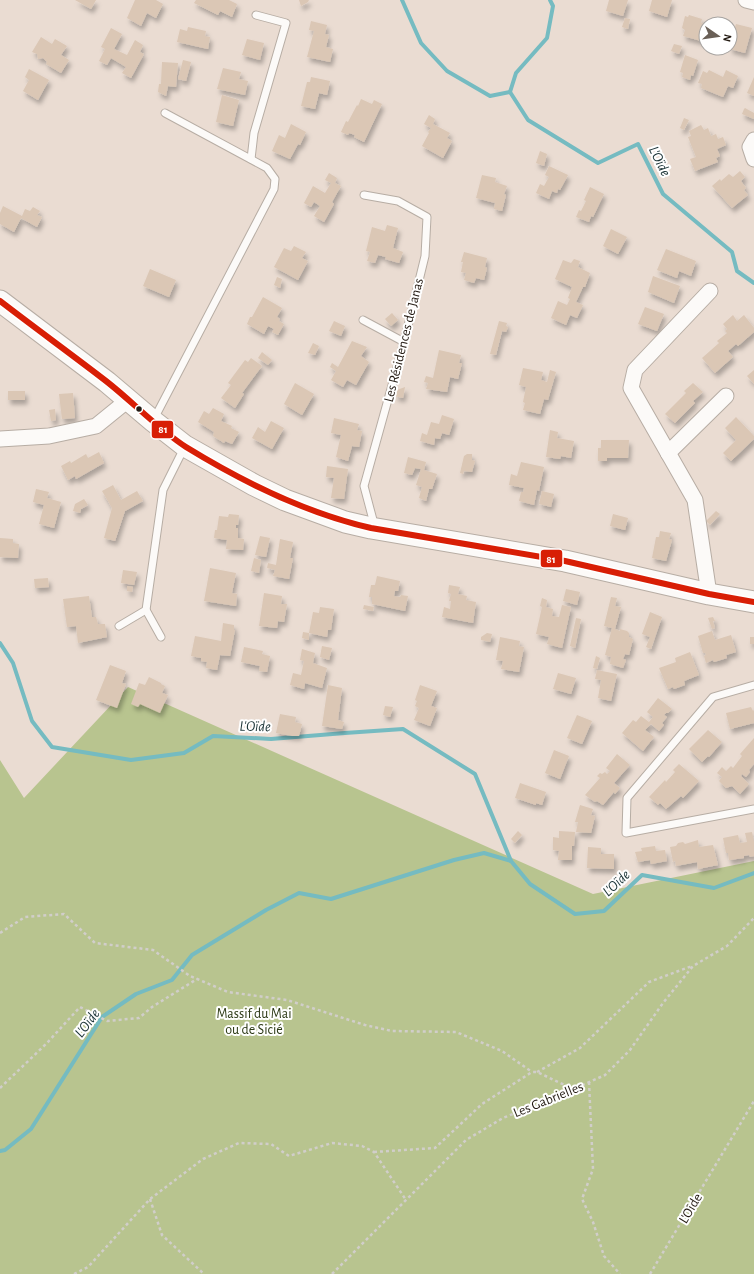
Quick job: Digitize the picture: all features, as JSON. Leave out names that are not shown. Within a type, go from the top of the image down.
[{"type":"street","points":[[746,0],[754,2]]},
{"type":"street","points":[[754,140],[750,147],[754,159]]},
{"type":"street","points":[[709,594],[695,500],[631,388],[636,370],[710,290]]},
{"type":"street","points":[[0,301],[107,382],[185,446],[285,500],[345,522],[371,528],[565,561],[709,594],[754,602]]},
{"type":"street","points":[[668,453],[726,396]]},
{"type":"street","points":[[0,440],[49,436],[96,426],[128,400]]},
{"type":"lane","points":[[251,159],[254,133],[286,23],[256,15]]},
{"type":"lane","points":[[153,421],[274,188],[275,179],[267,168],[166,113]]},
{"type":"lane","name":"Les Résidences de Janas","points":[[364,195],[398,201],[427,217],[425,256],[404,342],[364,486],[373,520],[371,528]]},
{"type":"lane","points":[[363,320],[404,342]]},
{"type":"lane","points":[[160,637],[146,610],[163,490],[185,446]]},
{"type":"lane","points":[[119,626],[146,610]]},
{"type":"lane","points":[[754,685],[713,697],[627,798],[626,833],[754,809]]},
{"type":"path","points":[[0,933],[25,917],[64,914],[95,943],[153,950],[190,976],[228,992],[287,1000],[365,1026],[392,1031],[456,1032],[502,1051],[532,1072]]},
{"type":"path","name":"Les Gabrielles","points":[[332,1274],[466,1140],[503,1118],[605,1075],[630,1050],[663,1003],[693,966],[727,946],[754,918]]},
{"type":"path","points":[[537,1072],[580,1048],[648,982],[693,966]]},
{"type":"path","points":[[0,1088],[48,1043],[80,1007],[107,1021],[139,1018],[152,1007],[197,979]]},
{"type":"path","points":[[374,1152],[435,1148],[482,1104],[532,1072],[537,1072],[574,1089]]},
{"type":"path","points":[[589,1082],[593,1169],[582,1199],[593,1222],[604,1256],[620,1274]]},
{"type":"path","name":"L'Oïde","points":[[650,1274],[754,1101]]},
{"type":"path","points":[[74,1274],[88,1267],[150,1199],[203,1159],[239,1143],[271,1144],[288,1156],[332,1143],[362,1146],[374,1152],[406,1200]]},
{"type":"path","points":[[150,1199],[162,1235],[204,1274]]},
{"type":"green space","name":"Massif du Mai ou de Sicié","points":[[128,687],[593,894],[754,861],[754,1274],[0,1274],[0,760],[24,798]]},
{"type":"building","points":[[75,0],[96,0],[91,9]]},
{"type":"building","points":[[135,0],[156,0],[163,4],[156,18],[147,13],[141,26],[127,18]]},
{"type":"building","points":[[196,0],[229,0],[237,4],[232,17],[220,11],[218,15],[194,3]]},
{"type":"building","points":[[299,0],[309,0],[301,6]]},
{"type":"building","points":[[609,0],[628,0],[623,16],[606,11]]},
{"type":"building","points":[[652,0],[672,0],[667,17],[649,11]]},
{"type":"building","points":[[689,15],[698,18],[698,40],[683,36],[685,30],[682,28],[685,16],[688,17]]},
{"type":"building","points":[[625,18],[630,19],[628,29],[622,27]]},
{"type":"building","points":[[311,21],[327,25],[325,34],[329,35],[326,47],[333,49],[330,62],[307,57],[314,31],[309,30]]},
{"type":"building","points":[[738,24],[752,28],[745,53],[738,51]]},
{"type":"building","points":[[188,27],[206,31],[205,36],[210,37],[208,49],[177,42],[180,29],[187,31]]},
{"type":"building","points":[[111,28],[122,34],[114,49],[127,55],[135,40],[143,45],[140,52],[144,54],[131,78],[122,73],[126,67],[111,58],[107,65],[99,61],[105,49],[101,47]]},
{"type":"building","points":[[41,37],[52,44],[55,39],[67,46],[61,55],[69,60],[61,73],[46,64],[47,62],[43,58],[38,59],[37,54],[32,52]]},
{"type":"building","points":[[247,39],[264,43],[260,60],[242,55]]},
{"type":"building","points":[[674,44],[682,46],[679,54],[671,51]]},
{"type":"building","points":[[685,55],[698,60],[693,76],[691,75],[690,80],[682,77],[683,73],[680,72]]},
{"type":"building","points":[[183,60],[191,62],[186,81],[178,79]]},
{"type":"building","points":[[162,62],[178,63],[176,87],[168,86],[166,96],[158,92],[159,84],[161,84]]},
{"type":"building","points":[[223,68],[241,72],[239,79],[248,81],[245,95],[217,89]]},
{"type":"building","points":[[29,69],[49,80],[38,100],[23,91],[29,80],[25,77]]},
{"type":"building","points":[[709,70],[723,77],[726,70],[738,76],[733,88],[728,86],[723,97],[701,88],[702,84],[698,83],[703,71],[707,73]]},
{"type":"building","points":[[311,77],[330,81],[327,95],[319,93],[315,109],[301,106],[307,82],[310,82]]},
{"type":"building","points":[[754,77],[754,96],[747,93]]},
{"type":"building","points":[[222,95],[239,100],[233,126],[216,122]]},
{"type":"building","points":[[361,99],[372,104],[374,100],[382,104],[364,142],[354,137],[355,135],[349,133],[348,135],[341,132],[346,121],[348,122]]},
{"type":"building","points":[[745,108],[754,113],[754,119],[742,114]]},
{"type":"building","points":[[429,115],[435,119],[433,124],[450,133],[447,138],[452,141],[443,158],[422,146],[431,128],[424,124]]},
{"type":"building","points":[[684,118],[689,120],[684,130],[680,128]]},
{"type":"building","points":[[291,124],[306,132],[300,145],[298,144],[290,159],[272,151],[279,135],[285,138]]},
{"type":"building","points":[[701,125],[704,130],[708,128],[711,136],[716,134],[718,139],[723,137],[726,145],[717,149],[720,156],[716,158],[718,162],[695,171],[690,159],[696,157],[688,137],[691,136],[689,131]]},
{"type":"building","points":[[540,151],[547,154],[544,166],[536,163]]},
{"type":"building","points":[[549,166],[568,175],[560,190],[558,189],[557,193],[552,191],[549,199],[536,193],[540,184],[544,186],[549,177],[545,175]]},
{"type":"building","points":[[740,171],[745,177],[741,181],[746,188],[744,190],[748,195],[732,208],[712,186],[729,174],[733,177]]},
{"type":"building","points":[[329,173],[337,178],[335,183],[341,186],[332,202],[334,204],[324,222],[314,216],[320,206],[314,202],[311,207],[304,203],[313,186],[325,193],[331,183],[325,180]]},
{"type":"building","points":[[482,175],[496,178],[495,182],[507,186],[504,194],[506,195],[502,211],[494,209],[495,203],[476,198]]},
{"type":"building","points":[[590,187],[604,194],[589,222],[576,217],[586,201],[584,200]]},
{"type":"building","points":[[3,206],[22,216],[25,209],[30,211],[33,207],[40,211],[37,215],[42,217],[37,227],[21,218],[14,232],[0,224],[0,213]]},
{"type":"building","points":[[387,225],[398,228],[393,248],[403,252],[399,263],[385,259],[386,257],[378,255],[375,263],[367,261],[370,252],[366,251],[372,227],[385,231]]},
{"type":"building","points":[[611,229],[627,237],[618,254],[603,246]]},
{"type":"building","points":[[294,246],[306,252],[302,258],[308,261],[298,280],[274,267],[284,248],[291,251]]},
{"type":"building","points":[[666,249],[696,261],[691,276],[679,271],[677,278],[657,270]]},
{"type":"building","points":[[464,252],[487,258],[485,267],[487,268],[484,280],[476,278],[474,283],[464,280],[466,273],[461,272],[463,262],[461,262]]},
{"type":"building","points":[[574,259],[580,261],[578,267],[590,273],[585,287],[583,287],[576,302],[583,305],[577,318],[570,315],[566,325],[551,318],[558,301],[567,305],[570,299],[568,298],[572,287],[555,279],[563,260],[571,263]]},
{"type":"building","points":[[150,269],[176,280],[169,297],[143,286]]},
{"type":"building","points":[[653,276],[680,286],[674,303],[648,292]]},
{"type":"building","points":[[277,277],[282,279],[280,288],[274,285]]},
{"type":"building","points":[[263,297],[282,308],[277,317],[280,319],[279,321],[284,324],[278,335],[272,332],[274,329],[268,326],[264,334],[247,324]]},
{"type":"building","points":[[645,307],[664,314],[657,331],[638,324]]},
{"type":"building","points":[[392,313],[398,320],[391,326],[385,319]]},
{"type":"building","points":[[733,315],[737,321],[744,315],[754,328],[754,332],[738,346],[736,344],[728,351],[733,357],[715,373],[702,358],[719,343],[717,341],[727,333],[725,331],[727,329],[723,324]]},
{"type":"building","points":[[334,321],[345,326],[341,336],[329,331]]},
{"type":"building","points":[[499,321],[507,323],[506,326],[508,327],[506,332],[502,331],[496,355],[490,354]]},
{"type":"building","points":[[352,341],[367,347],[361,356],[369,362],[356,385],[347,380],[343,387],[331,380],[336,371],[330,367],[332,363],[338,367]]},
{"type":"building","points":[[313,343],[319,346],[315,355],[308,353]]},
{"type":"building","points":[[439,350],[461,355],[459,363],[462,363],[458,379],[450,377],[447,392],[426,389],[428,383],[424,382],[426,376],[433,378]]},
{"type":"building","points":[[262,352],[272,360],[268,365],[258,358]]},
{"type":"building","points":[[251,358],[262,366],[242,393],[244,394],[235,408],[221,398],[231,385],[228,383],[245,360],[248,362]]},
{"type":"building","points":[[523,368],[543,372],[541,380],[547,382],[550,370],[556,372],[548,400],[544,399],[540,414],[523,410],[526,387],[519,385]]},
{"type":"building","points":[[754,370],[754,384],[747,376]]},
{"type":"building","points":[[295,383],[314,394],[302,415],[284,404]]},
{"type":"building","points":[[693,383],[703,392],[693,401],[695,403],[675,423],[665,414],[686,393],[684,391]]},
{"type":"building","points":[[405,387],[403,398],[395,396],[397,390]]},
{"type":"building","points":[[8,391],[25,391],[25,400],[8,400]]},
{"type":"building","points":[[73,393],[75,418],[62,419],[59,394]]},
{"type":"building","points":[[213,408],[224,414],[221,421],[232,426],[231,428],[239,432],[232,444],[225,441],[224,443],[213,436],[214,432],[198,422],[204,411],[209,414]]},
{"type":"building","points":[[55,409],[56,420],[51,421],[49,410]]},
{"type":"building","points":[[442,415],[454,419],[449,435],[442,433],[440,439],[435,438],[434,445],[420,441],[422,433],[427,435],[431,422],[439,424]]},
{"type":"building","points":[[736,417],[754,436],[754,439],[731,461],[723,453],[736,440],[725,428]]},
{"type":"building","points":[[334,418],[359,424],[357,430],[362,431],[359,447],[352,446],[348,461],[336,457],[341,435],[331,433]]},
{"type":"building","points":[[271,421],[284,428],[272,449],[252,438],[258,427],[265,432]]},
{"type":"building","points":[[550,430],[558,432],[557,438],[574,441],[571,458],[561,456],[560,459],[546,457]]},
{"type":"building","points":[[601,440],[629,440],[628,458],[607,458],[607,461],[598,461],[598,448],[601,448]]},
{"type":"building","points":[[99,452],[104,463],[76,479],[75,476],[68,480],[61,466],[70,461],[71,463],[86,454],[88,458]]},
{"type":"building","points":[[467,454],[472,454],[472,460],[475,461],[472,472],[464,471],[463,474],[460,473],[464,456]]},
{"type":"building","points":[[408,457],[426,462],[424,470],[437,474],[432,489],[429,489],[426,501],[419,498],[422,487],[416,485],[421,469],[415,468],[412,475],[404,473]]},
{"type":"building","points":[[521,462],[544,467],[539,491],[537,490],[534,505],[519,501],[521,492],[523,492],[524,488],[509,485],[511,474],[517,476]]},
{"type":"building","points":[[327,466],[348,469],[344,499],[331,498],[334,478],[326,477]]},
{"type":"building","points":[[113,485],[121,500],[137,491],[143,501],[125,511],[115,541],[104,538],[112,508],[102,491]]},
{"type":"building","points":[[36,489],[49,492],[47,498],[61,502],[54,528],[39,524],[44,505],[33,502]]},
{"type":"building","points":[[542,491],[554,494],[551,507],[539,504]]},
{"type":"building","points":[[84,499],[88,505],[81,509],[80,513],[73,511],[75,504]]},
{"type":"building","points":[[716,511],[720,514],[710,525],[706,521]]},
{"type":"building","points":[[229,514],[239,515],[238,525],[236,525],[236,528],[238,528],[238,538],[244,539],[243,550],[226,549],[227,540],[214,538],[219,516],[228,517]]},
{"type":"building","points":[[613,514],[628,518],[625,530],[610,526]]},
{"type":"building","points":[[660,531],[671,533],[669,539],[672,540],[666,561],[652,558],[656,537],[659,537]]},
{"type":"building","points":[[260,536],[270,538],[266,557],[255,555]]},
{"type":"building","points":[[0,538],[13,539],[13,543],[19,544],[18,558],[0,557]]},
{"type":"building","points":[[280,539],[293,542],[290,558],[293,558],[289,579],[273,576],[275,570],[267,568],[268,563],[276,565]]},
{"type":"building","points":[[254,558],[261,560],[259,573],[251,571]]},
{"type":"building","points":[[210,568],[236,573],[232,593],[237,594],[236,606],[204,601]]},
{"type":"building","points":[[123,570],[137,572],[134,585],[121,583]]},
{"type":"building","points":[[377,576],[400,581],[398,591],[395,591],[394,596],[408,596],[405,611],[372,604],[372,597],[369,597],[371,585],[375,585]]},
{"type":"building","points":[[48,578],[49,587],[35,588],[34,579]]},
{"type":"building","points":[[449,585],[460,587],[458,594],[467,596],[466,600],[476,602],[473,623],[442,617],[444,607],[450,609],[451,601],[449,601],[451,594],[448,593]]},
{"type":"building","points":[[127,586],[133,587],[132,592],[127,591]]},
{"type":"building","points":[[566,589],[580,592],[577,605],[563,601]]},
{"type":"building","points":[[264,593],[282,596],[281,604],[287,604],[284,622],[278,621],[277,628],[259,626]]},
{"type":"building","points":[[89,596],[92,617],[96,617],[98,624],[105,624],[107,637],[78,643],[76,626],[67,627],[63,599]]},
{"type":"building","points":[[611,597],[617,598],[615,606],[621,607],[615,629],[627,631],[629,633],[629,637],[633,639],[629,655],[625,654],[623,659],[626,660],[623,668],[610,664],[611,657],[605,655],[612,628],[604,626]]},
{"type":"building","points":[[542,598],[547,600],[546,607],[553,609],[552,616],[559,617],[562,605],[571,607],[562,648],[547,644],[549,637],[536,634],[542,607],[540,606]]},
{"type":"building","points":[[364,605],[374,607],[373,611],[363,609]]},
{"type":"building","points":[[320,607],[334,609],[331,630],[328,630],[327,637],[309,633],[313,612],[319,613]]},
{"type":"building","points":[[650,612],[662,617],[651,649],[646,647],[650,637],[642,634]]},
{"type":"building","points":[[713,617],[715,621],[713,621],[715,628],[712,629],[708,618]]},
{"type":"building","points":[[576,618],[581,619],[575,648],[570,646]]},
{"type":"building","points":[[223,623],[234,625],[235,630],[230,656],[220,655],[217,670],[206,668],[207,662],[201,661],[201,658],[191,656],[195,636],[221,641]]},
{"type":"building","points":[[712,631],[715,640],[731,635],[736,652],[726,655],[727,658],[714,662],[713,660],[706,663],[704,656],[706,655],[703,653],[698,636]]},
{"type":"building","points":[[303,632],[309,633],[309,640],[302,638]]},
{"type":"building","points":[[487,633],[492,634],[490,642],[481,640],[481,637]]},
{"type":"building","points":[[500,637],[520,641],[519,646],[524,647],[519,672],[501,669],[503,661],[496,660]]},
{"type":"building","points":[[750,637],[754,637],[754,644],[750,644]]},
{"type":"building","points":[[322,646],[332,648],[329,660],[320,657]]},
{"type":"building","points":[[244,647],[263,651],[262,654],[270,656],[267,672],[259,671],[260,666],[241,662]]},
{"type":"building","points":[[302,649],[315,653],[313,663],[327,668],[322,688],[305,683],[304,689],[290,685],[293,673],[301,675],[304,661],[300,660]]},
{"type":"building","points":[[690,652],[699,675],[684,681],[685,685],[674,689],[673,687],[668,689],[659,668],[676,662],[675,658]]},
{"type":"building","points":[[596,656],[600,658],[597,669],[593,668]]},
{"type":"building","points":[[110,665],[126,671],[122,683],[126,684],[117,708],[96,700]]},
{"type":"building","points":[[597,670],[617,674],[611,701],[598,698],[601,680],[595,679]]},
{"type":"building","points":[[558,673],[576,678],[571,694],[553,689]]},
{"type":"building","points":[[149,677],[165,686],[162,693],[168,695],[160,713],[140,704],[138,707],[131,704],[139,683],[145,685]]},
{"type":"building","points":[[328,685],[342,688],[338,720],[344,722],[342,729],[322,726]]},
{"type":"building","points":[[420,685],[437,691],[431,706],[437,708],[430,726],[414,720],[419,708],[415,706],[417,701],[415,700]]},
{"type":"building","points":[[658,698],[672,709],[664,715],[667,717],[662,723],[664,725],[659,731],[651,724],[645,730],[654,737],[643,751],[622,733],[633,720],[636,722],[641,716],[649,722],[653,717],[647,712]]},
{"type":"building","points":[[385,706],[393,707],[390,717],[383,715]]},
{"type":"building","points":[[751,707],[753,711],[754,710],[754,723],[730,729],[726,713]]},
{"type":"building","points":[[280,714],[296,717],[295,722],[302,724],[299,736],[276,733]]},
{"type":"building","points":[[577,715],[592,721],[582,744],[567,738]]},
{"type":"building","points":[[708,730],[722,742],[709,757],[708,756],[702,762],[689,749]]},
{"type":"building","points":[[754,738],[754,764],[746,777],[742,774],[741,776],[749,784],[740,794],[732,786],[726,788],[719,781],[722,777],[717,773],[722,767],[726,771],[731,766],[733,768],[742,756],[740,754]]},
{"type":"building","points":[[554,750],[569,756],[560,779],[545,773]]},
{"type":"building","points":[[617,754],[630,765],[614,783],[620,788],[615,794],[614,792],[603,805],[597,801],[595,802],[585,795],[600,778],[597,776],[600,773],[602,774],[605,772],[607,774],[610,771],[606,768]]},
{"type":"building","points":[[679,764],[699,781],[683,798],[681,796],[666,809],[660,803],[658,805],[649,797],[665,780],[666,782],[675,772],[673,770]]},
{"type":"building","points":[[520,783],[546,792],[542,805],[536,803],[536,805],[515,798]]},
{"type":"building","points":[[580,805],[593,809],[591,815],[595,816],[591,833],[576,832],[578,822],[575,822]]},
{"type":"building","points":[[518,831],[522,835],[515,843],[511,839]]},
{"type":"building","points":[[559,831],[575,832],[574,846],[572,846],[572,860],[558,860],[559,851],[553,850],[553,837],[559,838]]},
{"type":"building","points":[[752,832],[754,856],[750,857],[749,855],[744,856],[744,858],[729,860],[723,838],[738,835],[740,843],[747,842],[745,833]]},
{"type":"building","points":[[698,840],[699,847],[713,845],[718,865],[698,869],[697,862],[676,866],[675,861],[673,862],[670,847],[676,846],[678,843],[683,842],[685,844]]},
{"type":"building","points":[[655,846],[656,851],[665,850],[667,861],[651,864],[650,860],[638,862],[635,852],[642,851],[641,848]]},
{"type":"building","points":[[588,847],[601,848],[601,854],[614,854],[614,869],[587,868]]},
{"type":"waterway","name":"L'Oïde","points":[[402,0],[421,43],[447,71],[490,96],[510,92],[528,120],[598,163],[638,144],[663,194],[732,252],[737,271],[754,283]]},
{"type":"waterway","name":"L'Oïde","points":[[510,92],[516,73],[547,38],[553,6],[550,0]]},
{"type":"waterway","name":"L'Oïde","points":[[0,643],[13,663],[32,721],[52,747],[131,760],[184,753],[213,736],[271,739],[403,729],[475,774],[511,861],[530,884],[575,914],[604,911],[642,875],[714,888],[754,873]]},
{"type":"waterway","name":"L'Oïde","points":[[0,1151],[5,1150],[31,1129],[102,1017],[136,994],[172,980],[192,955],[266,910],[299,893],[331,899],[454,860],[484,853],[511,861]]},
{"type":"transit line","name":"81","points":[[0,301],[106,381],[165,432],[186,447],[252,484],[298,505],[346,522],[371,528],[565,561],[709,594],[754,602]]}]
